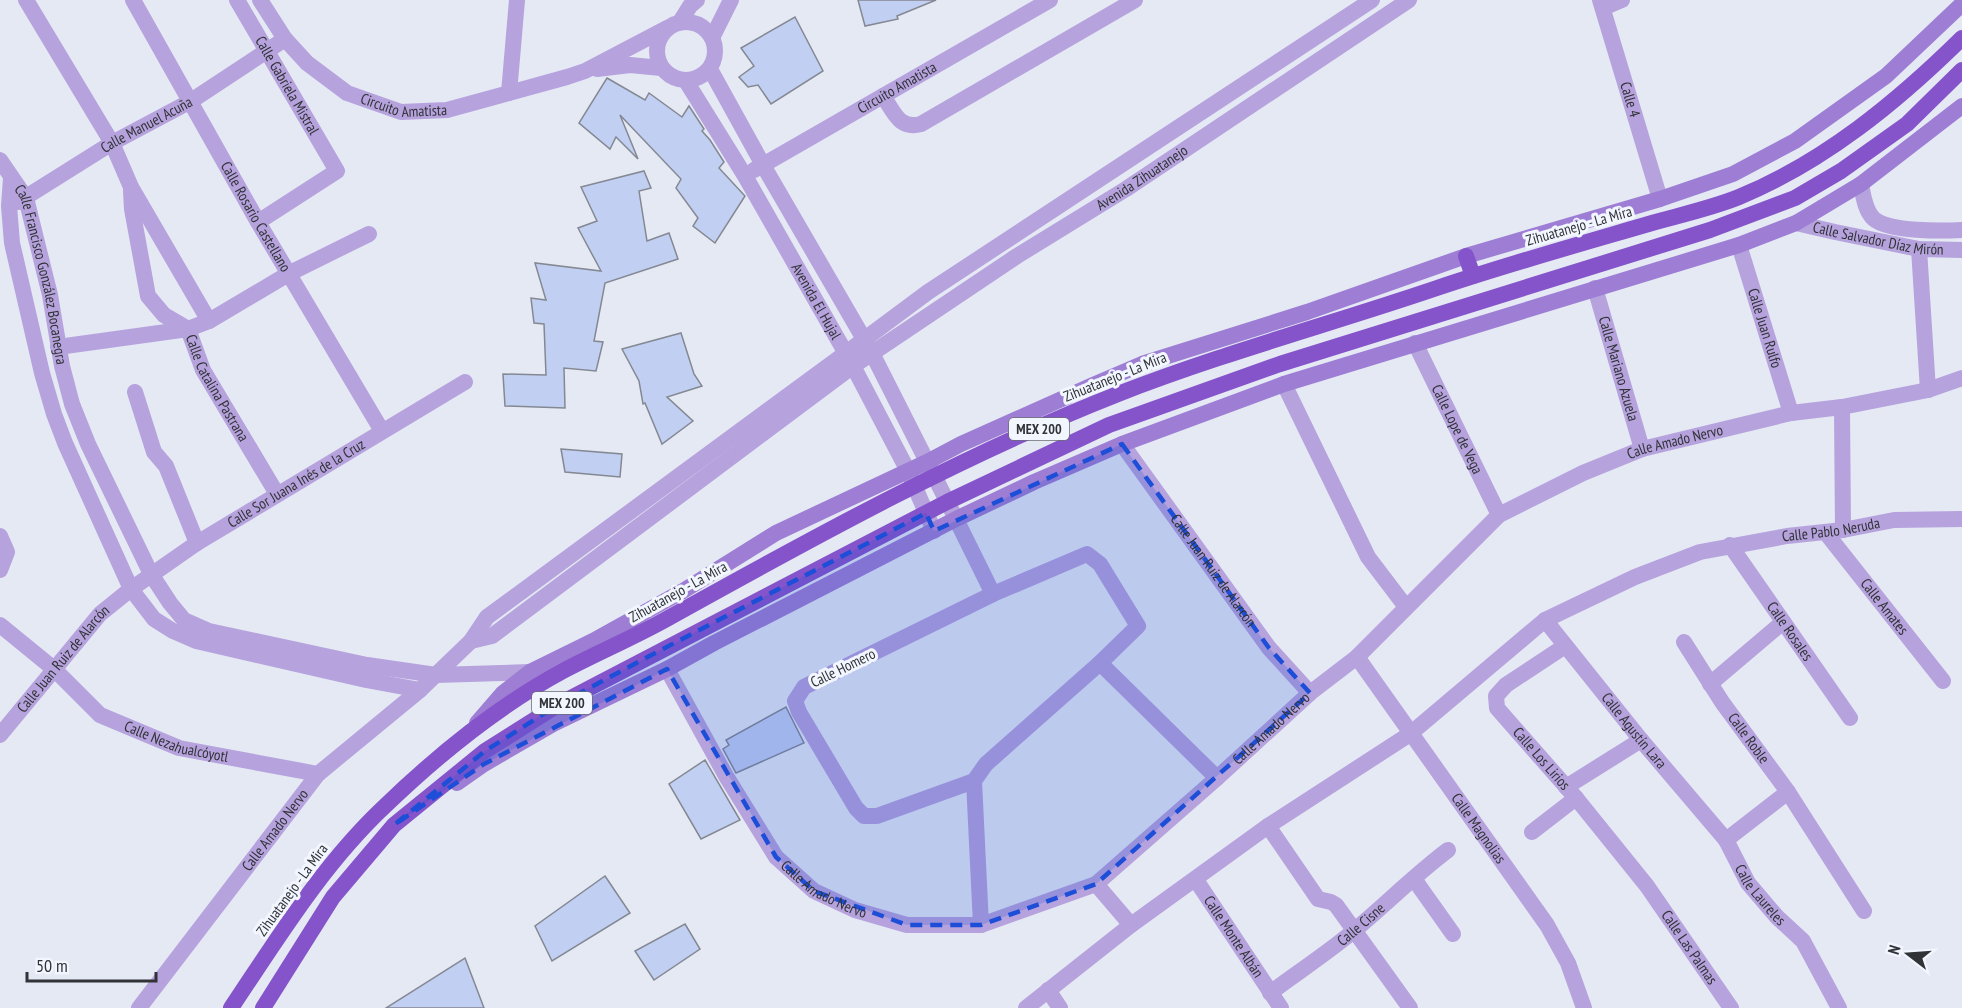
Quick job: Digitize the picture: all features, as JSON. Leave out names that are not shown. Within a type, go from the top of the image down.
[{"type":"highway","name":"Zihuatanejo - La Mira","points":[[231,1008],[328,867],[383,807],[469,732],[514,700],[561,673],[914,488],[931,470],[963,462],[1112,396],[1176,372],[1343,320],[1473,276],[1738,198],[1797,168],[1840,142],[1919,80],[1962,38]]},
{"type":"highway","name":"MEX 200","points":[[263,1008],[333,897],[394,825],[485,751],[561,703],[947,502],[1108,425],[1280,364],[1710,230],[1795,198],[1841,171],[1907,123],[1962,70]]},
{"type":"highway","points":[[1466,256],[1473,276]]},
{"type":"main road","points":[[469,732],[503,693],[530,672],[593,641],[683,591],[776,533],[908,471],[931,470],[961,444],[1142,364],[1308,312],[1466,256],[1660,199],[1733,174],[1795,141],[1886,76],[1962,4]]},
{"type":"main road","points":[[394,825],[484,764],[553,724],[667,669],[956,519],[1034,482],[1122,444],[1284,384],[1739,244],[1796,223],[1861,184],[1962,106]]},
{"type":"street","name":"Calle Catalina Pastrana","points":[[26,0],[112,143],[131,187],[208,321]]},
{"type":"street","name":"Calle Rosario Castellano","points":[[133,0],[258,222],[382,431]]},
{"type":"street","name":"Calle Gabriela Mistral","points":[[237,0],[337,171],[258,222]]},
{"type":"street","name":"Circuito Amatista","points":[[260,0],[285,39],[307,63],[347,93],[401,112],[447,110],[585,71],[630,65],[661,68]]},
{"type":"street","points":[[509,93],[517,0]]},
{"type":"street","name":"Circuito Amatista","points":[[585,71],[673,25],[697,0]]},
{"type":"street","points":[[713,36],[701,26],[691,22],[673,25],[658,40],[656,54],[661,68],[672,78],[686,81],[695,80],[710,69],[715,57],[713,36],[731,0]]},
{"type":"street","name":"Circuito Amatista","points":[[746,176],[1050,0]]},
{"type":"street","points":[[883,96],[900,122],[911,127],[921,124],[1135,0]]},
{"type":"street","name":"Avenida Zihuatanejo","points":[[867,346],[928,292],[1372,0]]},
{"type":"street","name":"Avenida Zihuatanejo","points":[[867,346],[1126,189],[1409,0]]},
{"type":"street","points":[[1601,4],[1622,0]]},
{"type":"street","name":"Calle 4","points":[[1601,4],[1660,199]]},
{"type":"street","name":"Calle Manuel Acuña","points":[[5,207],[26,198],[112,143],[191,101],[285,39]]},
{"type":"street","name":"Avenida El Hujal","points":[[710,69],[867,346],[993,594]]},
{"type":"street","name":"Avenida El Hujal","points":[[686,81],[746,176],[849,359],[908,471],[934,531]]},
{"type":"street","points":[[0,160],[11,178]]},
{"type":"street","name":"Calle Francisco González Bocanegra","points":[[11,178],[26,198],[51,295],[58,346],[72,404],[88,444],[151,574],[184,620],[209,631],[366,665],[436,675],[530,672]]},
{"type":"street","name":"Calle Francisco González Bocanegra","points":[[11,178],[5,207],[6,243],[54,414],[131,589],[154,619],[172,631],[196,641],[420,690]]},
{"type":"street","name":"Calle Salvador Díaz Mirón","points":[[1861,184],[1866,204],[1875,219],[1890,226],[1931,231],[1962,230]]},
{"type":"street","name":"Calle Catalina Pastrana","points":[[131,187],[132,210],[148,296],[164,315],[188,329],[203,370],[278,494]]},
{"type":"street","name":"Calle Salvador Díaz Mirón","points":[[1796,223],[1919,249],[1962,250]]},
{"type":"street","points":[[58,346],[188,329],[208,321],[290,273],[369,234]]},
{"type":"street","points":[[1010,238],[1017,256]]},
{"type":"street","points":[[6,243],[38,243]]},
{"type":"street","name":"Calle Juan Rulfo","points":[[1739,244],[1791,413]]},
{"type":"street","points":[[1919,249],[1928,390]]},
{"type":"street","name":"Calle Mariano Azuela","points":[[1595,288],[1642,449]]},
{"type":"street","name":"Calle Lope de Vega","points":[[1415,343],[1499,515]]},
{"type":"street","name":"Calle Amado Nervo","points":[[138,1008],[318,774],[420,690],[471,641],[487,617],[867,346]]},
{"type":"street","name":"Calle Amado Nervo","points":[[667,669],[726,776],[776,857],[814,891],[855,910],[907,925],[981,925],[1096,884],[1310,693],[1357,657],[1499,515],[1583,473],[1642,449],[1791,413],[1842,407],[1928,390],[1962,378]]},
{"type":"street","name":"Calle Sor Juana Inés de la Cruz","points":[[131,589],[196,543],[465,382]]},
{"type":"street","points":[[1284,384],[1368,558],[1406,607]]},
{"type":"street","points":[[135,392],[154,452],[166,466],[196,543]]},
{"type":"street","points":[[1834,532],[1842,407]]},
{"type":"street","name":"Calle Juan Ruiz de Alarcón","points":[[1122,444],[1269,648],[1310,693]]},
{"type":"street","name":"Calle Pablo Neruda","points":[[1026,1008],[1131,925],[1268,826],[1410,734],[1545,620],[1635,577],[1700,552],[1787,536],[1834,532],[1894,520],[1962,519]]},
{"type":"street","name":"Calle Amates","points":[[1834,532],[1943,681]]},
{"type":"street","points":[[0,536],[6,552],[0,570]]},
{"type":"street","name":"Calle Rosales","points":[[1730,545],[1851,718]]},
{"type":"street","name":"Calle Homero","points":[[1087,554],[1100,564],[1138,626],[1100,663],[986,764],[974,781],[877,816],[864,816],[850,799],[798,712],[795,701],[804,687],[993,594],[1087,554]]},
{"type":"street","name":"Calle Juan Ruiz de Alarcón","points":[[0,735],[100,614],[131,589]]},
{"type":"street","name":"Calle Agustín Lara","points":[[1545,620],[1641,740],[1726,840]]},
{"type":"street","points":[[1710,684],[1783,622]]},
{"type":"street","name":"Calle Nezahualcóyotl","points":[[0,625],[54,669],[100,715],[179,748],[318,774]]},
{"type":"street","name":"Calle Roble","points":[[1684,642],[1710,684],[1788,792],[1864,911]]},
{"type":"street","name":"Calle Los Lirios","points":[[1565,646],[1506,685],[1496,696],[1497,708],[1571,793],[1647,886]]},
{"type":"street","name":"Calle Magnolias","points":[[1357,657],[1547,926],[1568,963],[1584,1008]]},
{"type":"street","points":[[1100,663],[1217,778]]},
{"type":"street","points":[[1532,832],[1571,793],[1641,740]]},
{"type":"street","points":[[974,781],[981,925]]},
{"type":"street","points":[[1726,840],[1788,792]]},
{"type":"street","points":[[1268,826],[1318,899],[1336,905],[1410,1008]]},
{"type":"street","name":"Calle Laureles","points":[[1726,840],[1748,883],[1777,917],[1803,941],[1839,1008]]},
{"type":"street","name":"Calle Cisne","points":[[1269,993],[1354,931],[1414,879],[1423,868],[1448,849]]},
{"type":"street","points":[[1414,879],[1453,934]]},
{"type":"street","name":"Calle Monte Albán","points":[[1196,880],[1281,1008]]},
{"type":"street","points":[[1096,884],[1131,925]]},
{"type":"street","name":"Calle Las Palmas","points":[[1647,886],[1731,1008]]},
{"type":"street","points":[[1047,990],[1060,1008]]},
{"type":"highlighted area","points":[[1122,444],[1269,648],[1310,693],[1096,884],[981,925],[907,925],[814,891],[776,857],[667,669],[484,764],[394,825],[485,751],[561,703],[678,641],[926,513],[934,531]]},
{"type":"building","points":[[858,0],[936,0],[897,16],[898,19],[865,26]]},
{"type":"building","points":[[795,17],[823,71],[771,104],[758,85],[748,87],[739,77],[754,66],[741,48]]},
{"type":"building","points":[[607,78],[645,100],[649,93],[682,117],[689,106],[704,129],[702,131],[724,162],[719,168],[745,196],[715,243],[693,226],[698,218],[676,188],[681,179],[620,115],[638,159],[616,137],[610,149],[579,123]]},
{"type":"building","points":[[644,171],[651,188],[639,191],[647,241],[669,233],[678,259],[605,283],[594,341],[603,342],[596,371],[564,368],[565,408],[505,406],[503,374],[546,375],[544,324],[534,323],[531,298],[546,300],[535,263],[601,271],[578,228],[597,221],[581,187]]},
{"type":"building","points":[[681,333],[694,374],[702,386],[667,397],[693,421],[662,444],[645,403],[643,404],[639,381],[622,349]]},
{"type":"building","points":[[561,449],[622,454],[620,477],[565,472]]},
{"type":"building","points":[[786,707],[804,743],[736,773],[723,749],[729,745],[726,740]]},
{"type":"building","points":[[705,760],[740,820],[701,839],[669,784]]},
{"type":"building","points":[[605,876],[630,913],[552,961],[535,926]]},
{"type":"building","points":[[685,924],[700,949],[654,980],[635,951]]},
{"type":"building","points":[[465,958],[484,1008],[386,1008]]}]
